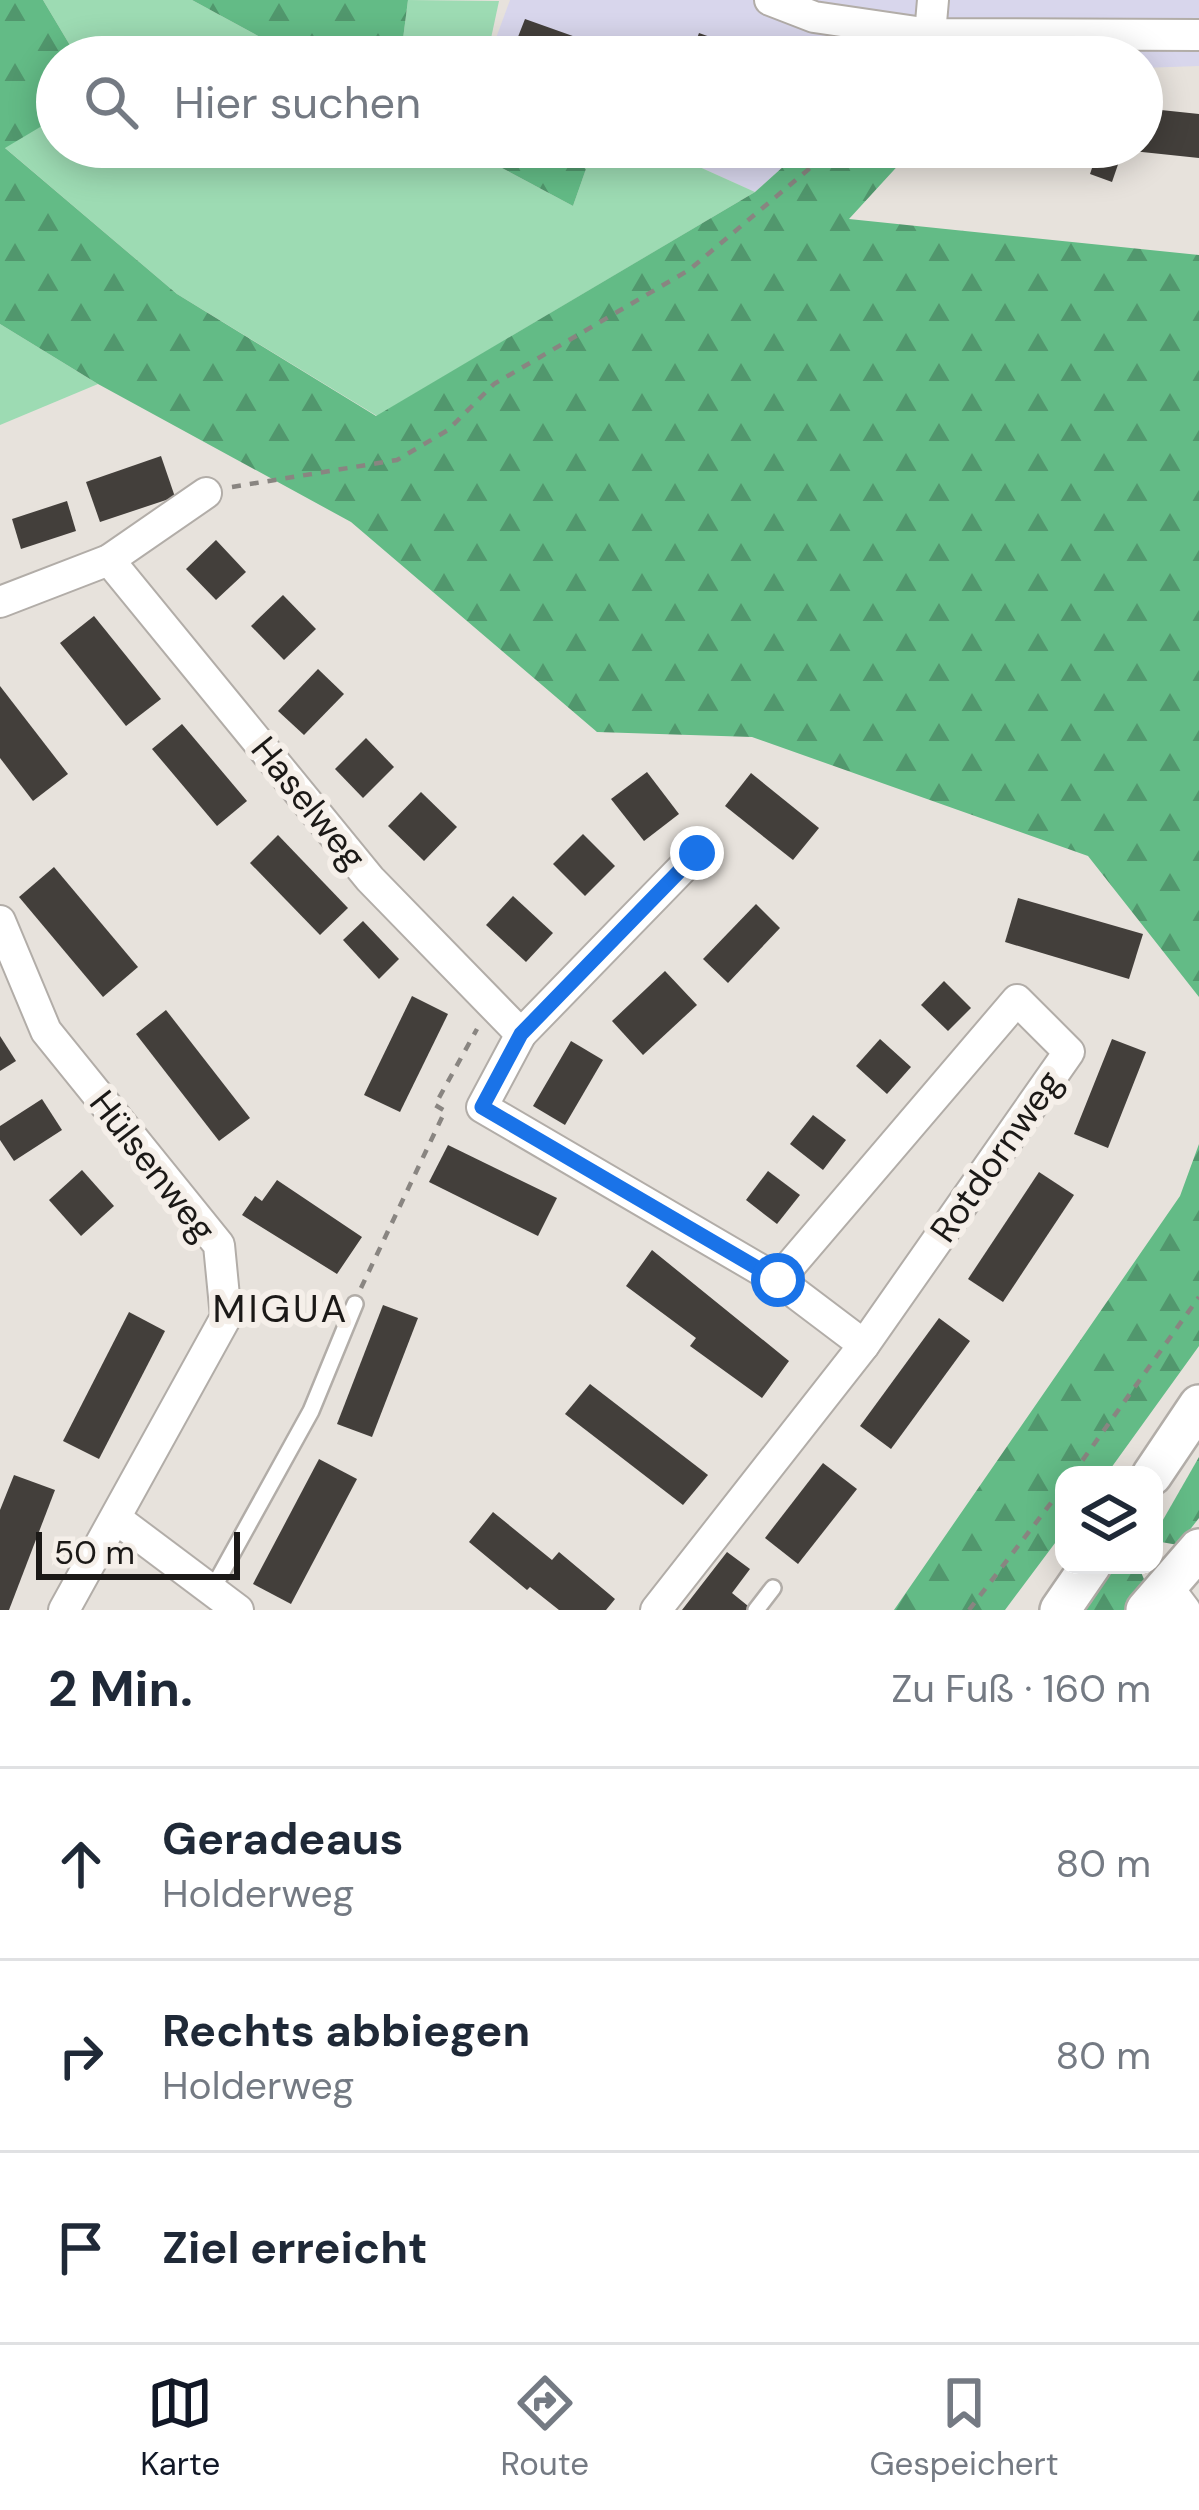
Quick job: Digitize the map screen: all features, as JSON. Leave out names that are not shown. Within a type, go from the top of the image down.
[{"type":"street","points":[[770,0],[814,17],[930,34],[1199,35]]},
{"type":"street","points":[[930,34],[933,0]]},
{"type":"street","points":[[0,602],[110,560],[206,493]]},
{"type":"street","name":"Haselweg","points":[[110,560],[370,879],[521,1034]]},
{"type":"street","points":[[697,853],[521,1034],[482,1107],[778,1280],[864,1345]]},
{"type":"street","name":"Hülsenweg","points":[[0,921],[46,1031],[219,1245],[226,1317],[118,1520],[64,1610]]},
{"type":"street","name":"Rotdornweg","points":[[656,1610],[864,1345],[1069,1052],[1017,1000],[778,1280]]},
{"type":"street","points":[[1158,1466],[1199,1406]]},
{"type":"street","points":[[118,1520],[238,1610]]},
{"type":"street","points":[[1163,1591],[1199,1549]]},
{"type":"street","points":[[1060,1610],[1085,1574]]},
{"type":"lane","points":[[212,1590],[311,1411],[355,1304]]},
{"type":"lane","points":[[756,1610],[773,1588]]},
{"type":"path","points":[[206,493],[397,460],[448,430],[494,384],[689,270],[810,168]]},
{"type":"path","points":[[355,1304],[445,1111],[435,1105],[492,1004]]},
{"type":"path","points":[[1078,1466],[1199,1297]]},
{"type":"path","points":[[969,1610],[1055,1498]]},
{"type":"shaded area","points":[[510,0],[1199,0],[1199,66],[1163,67],[1163,36],[497,36]]},
{"type":"shaded area","points":[[702,168],[782,168],[755,192]]},
{"type":"green space","points":[[0,0],[43,0],[64,36],[36,36],[36,130],[5,148],[177,294],[376,416],[755,192],[782,168],[896,168],[849,219],[1199,255],[1199,997],[1088,856],[752,737],[597,732],[351,522],[98,384],[0,324]]},
{"type":"green space","points":[[43,0],[192,0],[258,36],[64,36]]},
{"type":"green space","points":[[192,0],[408,0],[403,36],[258,36]]},
{"type":"green space","points":[[408,0],[499,1],[492,36],[403,36]]},
{"type":"green space","points":[[36,129],[36,168],[502,168],[573,206],[585,168],[702,168],[755,192],[377,416],[177,294],[4,147]]},
{"type":"green space","points":[[502,168],[585,168],[573,206]]},
{"type":"green space","points":[[0,324],[98,384],[0,425]]},
{"type":"green space","points":[[1199,1144],[1199,1346],[1112,1466],[1055,1466],[1055,1543],[1005,1610],[894,1610],[1180,1196]]},
{"type":"green space","points":[[1199,1457],[1199,1518],[1178,1545],[1163,1542],[1163,1520]]},
{"type":"green space","points":[[1111,1574],[1142,1574],[1146,1584],[1124,1610],[1085,1610]]},
{"type":"building","points":[[525,19],[573,36],[518,36]]},
{"type":"building","points":[[1163,110],[1199,114],[1199,158],[1163,154]]},
{"type":"building","points":[[1092,168],[1117,168],[1112,182],[1090,174]]},
{"type":"building","points":[[161,456],[175,497],[100,522],[86,482]]},
{"type":"building","points":[[67,501],[76,531],[21,549],[12,519]]},
{"type":"building","points":[[216,540],[246,572],[216,600],[186,569]]},
{"type":"building","points":[[283,595],[316,629],[284,660],[251,626]]},
{"type":"building","points":[[94,616],[161,699],[126,726],[60,643]]},
{"type":"building","points":[[318,669],[344,694],[304,735],[278,711]]},
{"type":"building","points":[[0,686],[68,774],[33,801],[0,758]]},
{"type":"building","points":[[182,724],[247,801],[217,826],[152,749]]},
{"type":"building","points":[[366,738],[394,767],[363,798],[335,769]]},
{"type":"building","points":[[647,772],[679,814],[644,841],[611,799]]},
{"type":"building","points":[[751,773],[819,828],[793,860],[725,806]]},
{"type":"building","points":[[421,792],[457,827],[424,861],[388,826]]},
{"type":"building","points":[[583,834],[615,866],[585,896],[553,864]]},
{"type":"building","points":[[278,835],[348,908],[320,935],[250,863]]},
{"type":"building","points":[[54,867],[138,967],[103,997],[19,897]]},
{"type":"building","points":[[513,896],[553,933],[526,962],[486,925]]},
{"type":"building","points":[[1018,898],[1143,934],[1129,979],[1005,942]]},
{"type":"building","points":[[756,904],[780,928],[728,983],[703,959]]},
{"type":"building","points":[[363,921],[399,959],[379,979],[343,940]]},
{"type":"building","points":[[665,971],[697,1005],[643,1055],[612,1021]]},
{"type":"building","points":[[944,981],[971,1008],[948,1031],[921,1005]]},
{"type":"building","points":[[412,996],[448,1014],[400,1112],[364,1095]]},
{"type":"building","points":[[166,1010],[250,1118],[219,1141],[136,1034]]},
{"type":"building","points":[[0,1036],[16,1061],[0,1071]]},
{"type":"building","points":[[880,1039],[911,1067],[887,1094],[856,1066]]},
{"type":"building","points":[[1112,1039],[1146,1052],[1108,1148],[1074,1134]]},
{"type":"building","points":[[571,1041],[603,1060],[565,1125],[533,1106]]},
{"type":"building","points":[[42,1099],[62,1130],[14,1161],[0,1140],[0,1126]]},
{"type":"building","points":[[813,1115],[846,1140],[823,1170],[790,1144]]},
{"type":"building","points":[[448,1145],[557,1198],[538,1236],[429,1182]]},
{"type":"building","points":[[82,1170],[114,1206],[81,1236],[49,1200]]},
{"type":"building","points":[[768,1171],[800,1195],[777,1224],[746,1200]]},
{"type":"building","points":[[1039,1172],[1074,1195],[1003,1302],[968,1279]]},
{"type":"building","points":[[277,1180],[362,1237],[337,1274],[242,1215],[255,1196],[262,1201]]},
{"type":"building","points":[[652,1250],[789,1361],[762,1398],[690,1346],[696,1338],[626,1286]]},
{"type":"building","points":[[383,1305],[418,1318],[372,1437],[337,1424]]},
{"type":"building","points":[[129,1312],[165,1331],[99,1459],[63,1441]]},
{"type":"building","points":[[939,1318],[970,1341],[891,1449],[860,1426]]},
{"type":"building","points":[[590,1384],[708,1475],[683,1505],[565,1414]]},
{"type":"building","points":[[319,1459],[357,1479],[291,1604],[253,1584]]},
{"type":"building","points":[[823,1463],[857,1489],[798,1564],[765,1538]]},
{"type":"building","points":[[14,1475],[55,1490],[9,1610],[0,1610],[0,1510]]},
{"type":"building","points":[[493,1512],[552,1560],[559,1552],[615,1599],[606,1610],[559,1610],[530,1587],[527,1590],[469,1542]]},
{"type":"building","points":[[727,1552],[750,1569],[732,1593],[753,1610],[682,1610]]},
{"type":"district","name":"MIGUA","points":[[281,1308]]},
{"type":"route","points":[[697,853],[521,1034],[482,1107],[778,1280]]}]
